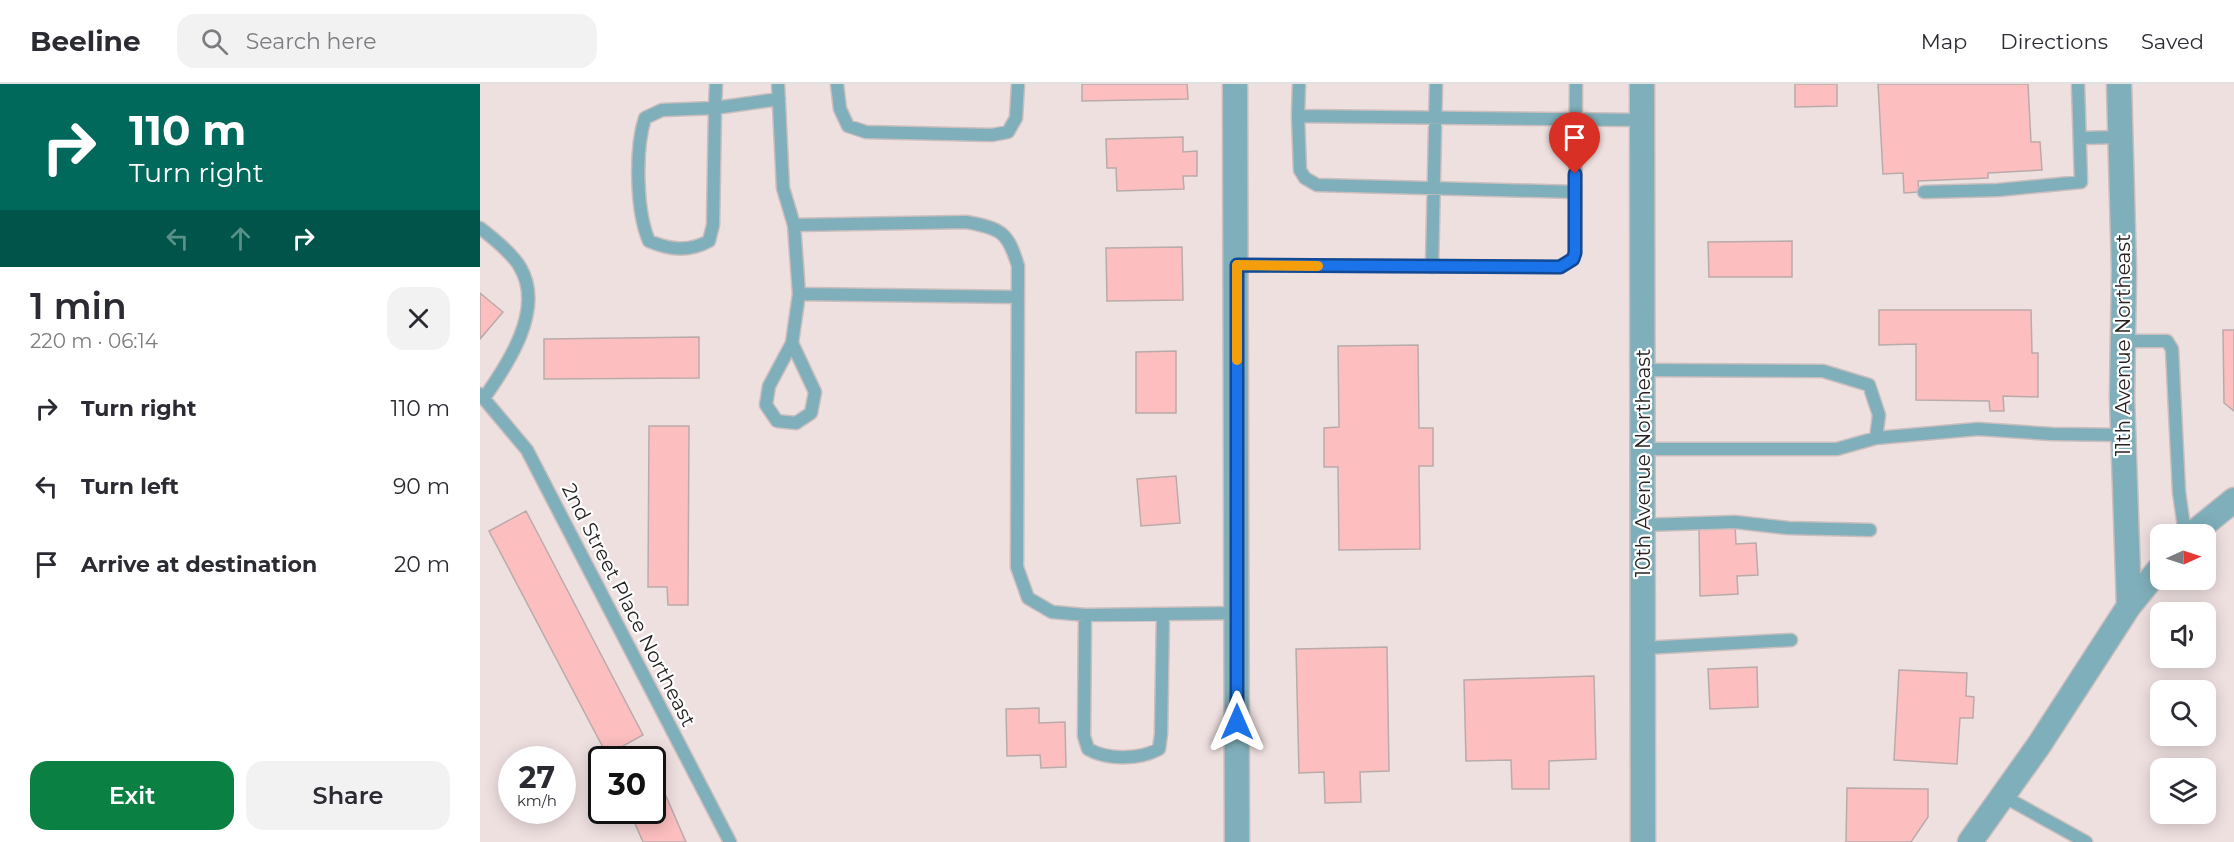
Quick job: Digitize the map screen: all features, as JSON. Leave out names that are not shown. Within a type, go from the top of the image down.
[{"type":"street","points":[[1235,84],[1237,842]]},
{"type":"street","name":"10th Avenue Northeast","points":[[1642,84],[1643,842]]},
{"type":"street","name":"11th Avenue Northeast","points":[[2119,84],[2124,271],[2123,435],[2129,606]]},
{"type":"street","points":[[2204,524],[2234,500]]},
{"type":"street","points":[[1970,842],[2129,606],[2150,580]]},
{"type":"lane","points":[[716,84],[715,108],[713,225],[709,241],[695,248],[666,248],[649,241],[641,224],[639,136],[645,118],[662,110],[715,108],[779,99]]},
{"type":"lane","points":[[778,84],[783,188],[794,225],[799,294],[792,342],[769,386],[766,405],[777,421],[796,423],[811,413],[814,392],[792,342]]},
{"type":"lane","points":[[837,84],[840,109],[848,126],[866,132],[992,135],[1008,132],[1016,118],[1018,84]]},
{"type":"lane","points":[[1299,84],[1299,170],[1305,178],[1317,185],[1575,192]]},
{"type":"lane","points":[[1432,267],[1436,84]]},
{"type":"lane","points":[[1237,265],[1560,267],[1568,264],[1575,253],[1576,84]]},
{"type":"lane","points":[[1924,192],[1998,190],[2081,182],[2078,84]]},
{"type":"lane","points":[[1298,116],[1642,120]]},
{"type":"lane","points":[[2080,138],[2119,137]]},
{"type":"lane","points":[[794,225],[966,222],[992,226],[1011,242],[1018,266],[1017,567],[1028,598],[1052,612],[1085,615],[1238,613]]},
{"type":"lane","points":[[480,228],[519,265],[528,296],[528,312],[514,348],[482,396]]},
{"type":"lane","points":[[799,294],[1018,297]]},
{"type":"lane","points":[[2123,341],[2167,341],[2172,349],[2179,492],[2184,524]]},
{"type":"lane","points":[[1642,370],[1823,370],[1869,385],[1879,415],[1876,438]]},
{"type":"lane","name":"2nd Street Place Northeast","points":[[482,396],[527,450],[730,842]]},
{"type":"lane","points":[[1641,448],[1837,449],[1876,438],[1978,429],[2052,434],[2123,435]]},
{"type":"lane","points":[[1643,525],[1735,522],[1788,528],[1870,530]]},
{"type":"lane","points":[[1085,615],[1084,736],[1088,749],[1100,756],[1146,756],[1159,749],[1161,734],[1163,614]]},
{"type":"lane","points":[[1644,648],[1791,640]]},
{"type":"lane","points":[[2003,796],[2086,842]]},
{"type":"building","points":[[1082,84],[1187,84],[1188,99],[1082,101]]},
{"type":"building","points":[[1795,84],[1837,84],[1837,106],[1795,107]]},
{"type":"building","points":[[1878,84],[2028,84],[2031,142],[2040,142],[2042,170],[1988,173],[1988,178],[1918,181],[1919,192],[1904,193],[1903,173],[1883,174]]},
{"type":"building","points":[[1183,137],[1183,152],[1197,151],[1197,176],[1183,176],[1184,189],[1117,191],[1116,168],[1107,168],[1106,139]]},
{"type":"building","points":[[1792,241],[1792,277],[1709,277],[1708,242]]},
{"type":"building","points":[[1182,247],[1183,300],[1107,301],[1106,248]]},
{"type":"building","points":[[480,293],[503,312],[480,339]]},
{"type":"building","points":[[1879,310],[2031,310],[2032,353],[2038,353],[2038,397],[2003,396],[2004,411],[1990,411],[1989,401],[1916,400],[1916,344],[1879,345]]},
{"type":"building","points":[[2223,330],[2234,330],[2234,411],[2224,403]]},
{"type":"building","points":[[699,337],[699,378],[544,379],[544,339]]},
{"type":"building","points":[[1418,345],[1419,428],[1433,428],[1433,466],[1419,466],[1420,549],[1339,550],[1338,467],[1324,467],[1324,428],[1339,427],[1338,346]]},
{"type":"building","points":[[1176,351],[1176,413],[1136,413],[1136,352]]},
{"type":"building","points":[[649,426],[689,426],[688,605],[668,605],[667,587],[648,587]]},
{"type":"building","points":[[1176,476],[1180,523],[1141,526],[1137,479]]},
{"type":"building","points":[[526,511],[643,735],[623,746],[602,746],[489,531]]},
{"type":"building","points":[[1735,525],[1736,544],[1756,543],[1758,575],[1737,576],[1738,594],[1700,596],[1699,527]]},
{"type":"building","points":[[1387,647],[1389,771],[1360,772],[1361,802],[1325,803],[1324,772],[1299,773],[1296,649]]},
{"type":"building","points":[[1757,667],[1758,707],[1710,709],[1708,669]]},
{"type":"building","points":[[1899,670],[1967,673],[1966,696],[1974,697],[1973,718],[1960,718],[1957,764],[1894,760]]},
{"type":"building","points":[[1594,676],[1596,759],[1549,761],[1549,789],[1512,789],[1511,760],[1466,761],[1464,680]]},
{"type":"building","points":[[1039,708],[1039,723],[1065,722],[1066,767],[1041,768],[1040,755],[1007,756],[1006,709]]},
{"type":"building","points":[[1847,788],[1928,789],[1928,817],[1911,842],[1846,842]]},
{"type":"building","points":[[666,796],[686,842],[643,842],[635,824],[666,824]]},
{"type":"slow traffic","points":[[1237,360],[1237,265],[1318,266]]},
{"type":"route","points":[[1237,722],[1237,265],[1560,267],[1568,264],[1575,253],[1575,174]]}]
